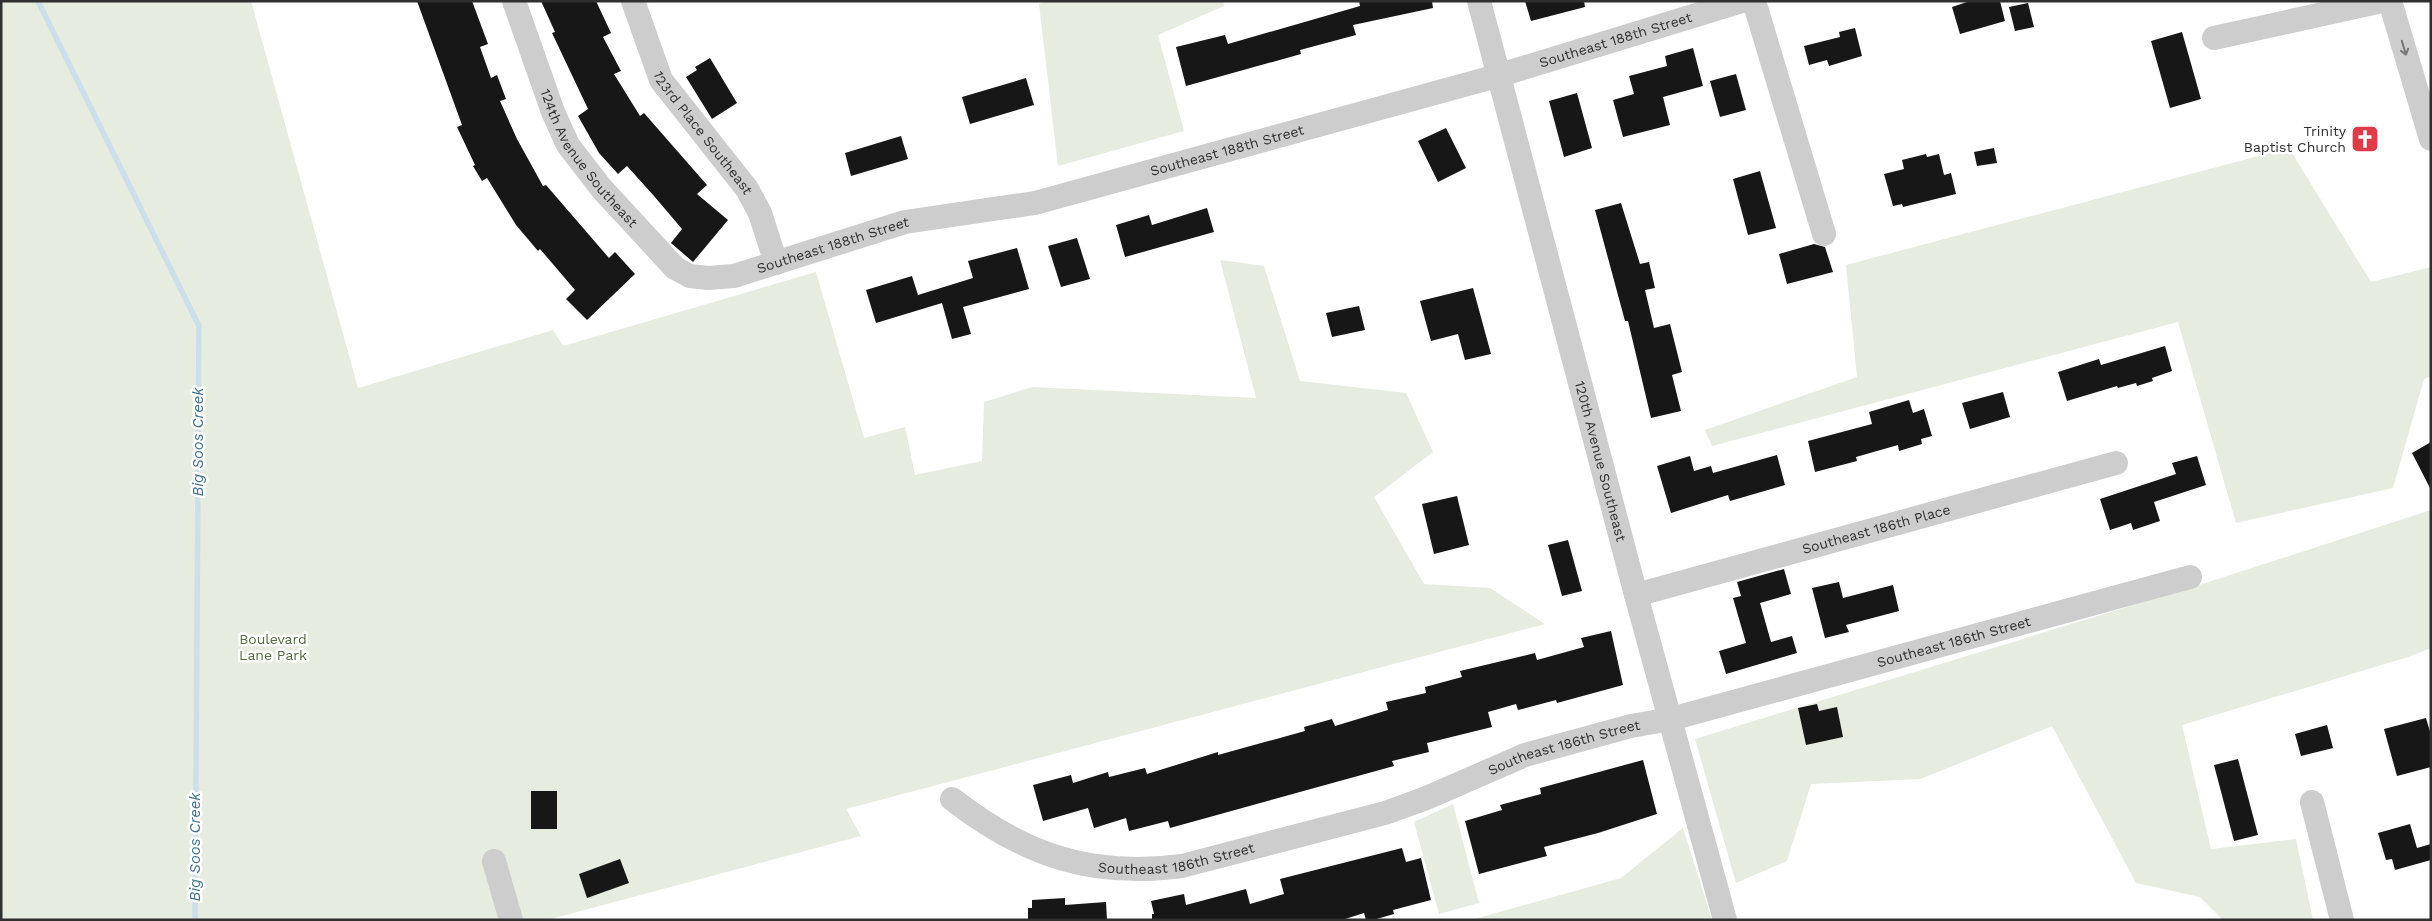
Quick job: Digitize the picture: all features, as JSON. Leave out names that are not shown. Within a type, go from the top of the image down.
[{"type":"street","name":"124th Avenue Southeast","points":[[514,1],[553,112],[568,145],[602,189],[675,268],[690,276],[708,278]]},
{"type":"street","name":"123rd Place Southeast","points":[[633,1],[661,80],[747,189],[760,213],[776,263]]},
{"type":"street","name":"120th Avenue Southeast","points":[[1479,1],[1497,76],[1725,920]]},
{"type":"street","name":"Southeast 188th Street","points":[[708,278],[734,276],[905,222],[1035,203],[1497,76],[1742,1]]},
{"type":"street","points":[[1754,1],[1824,234]]},
{"type":"street","points":[[2214,38],[2382,1]]},
{"type":"street","points":[[2390,1],[2430,128]]},
{"type":"street","name":"Southeast 186th Place","points":[[1636,595],[2116,463]]},
{"type":"street","name":"Southeast 186th Street","points":[[952,799],[981,821],[1020,844],[1075,864],[1110,869],[1149,870],[1182,866],[1385,813],[1424,799],[1525,755],[1631,726],[1671,719],[2190,577]]},
{"type":"street","points":[[2312,802],[2342,920]]},
{"type":"street","points":[[494,861],[511,920]]},
{"type":"green space","name":"Boulevard Lane Park","points":[[1,1],[251,1],[358,388],[553,330],[563,346],[816,272],[864,438],[905,427],[915,475],[982,461],[984,402],[1032,387],[1256,398],[1220,260],[1264,266],[1300,381],[1406,393],[1433,452],[1374,497],[1424,584],[1490,588],[1545,624],[846,809],[861,836],[547,920],[1,920]]},
{"type":"green space","points":[[1048,1],[1223,1],[1224,6],[1158,35],[1184,131],[1058,166],[1039,4]]},
{"type":"green space","points":[[2289,148],[2371,282],[2431,267],[2431,376],[2424,379],[2393,488],[2236,523],[2178,322],[1712,446],[1705,430],[1857,377],[1846,265]]},
{"type":"green space","points":[[2431,510],[2431,648],[2408,657],[2182,725],[2211,849],[2296,839],[2313,920],[2223,920],[2200,897],[2136,883],[2052,726],[1920,779],[1811,784],[1787,861],[1736,883],[1695,739],[2196,586]]},
{"type":"green space","points":[[1453,804],[1479,903],[1439,914],[1414,822]]},
{"type":"green space","points":[[1683,828],[1712,920],[1471,920],[1621,878]]},
{"type":"building","points":[[417,1],[472,1],[488,44],[480,47],[491,78],[497,75],[506,99],[500,101],[517,139],[543,186],[546,185],[609,258],[615,252],[635,274],[587,320],[566,299],[575,290],[540,249],[538,251],[516,225],[487,178],[482,181],[473,166],[475,165],[457,127],[462,125]]},
{"type":"building","points":[[541,1],[596,1],[611,33],[603,37],[621,71],[614,74],[640,116],[644,113],[707,185],[697,194],[728,220],[693,262],[671,243],[682,229],[654,196],[627,166],[618,174],[599,153],[578,116],[588,109],[552,33],[555,32]]},
{"type":"building","points":[[1359,1],[1432,1],[1433,8],[1353,25],[1356,35],[1300,50],[1301,54],[1186,86],[1176,47],[1225,35],[1228,44],[1360,6]]},
{"type":"building","points":[[1525,1],[1584,1],[1585,7],[1531,21]]},
{"type":"building","points":[[1970,1],[2000,1],[2005,21],[1960,34],[1952,7]]},
{"type":"building","points":[[2028,3],[2034,27],[2015,31],[2009,7]]},
{"type":"building","points":[[1855,28],[1862,56],[1829,66],[1827,60],[1809,65],[1804,46],[1840,37],[1839,32]]},
{"type":"building","points":[[2182,32],[2201,99],[2170,108],[2151,41]]},
{"type":"building","points":[[1693,48],[1703,86],[1663,97],[1670,125],[1623,137],[1613,100],[1634,94],[1629,76],[1667,66],[1665,56]]},
{"type":"building","points":[[710,58],[737,103],[712,119],[686,77],[697,70],[695,67]]},
{"type":"building","points":[[1736,74],[1746,110],[1720,117],[1710,81]]},
{"type":"building","points":[[1026,78],[1034,105],[970,124],[962,97]]},
{"type":"building","points":[[1577,93],[1592,148],[1564,157],[1549,101]]},
{"type":"building","points":[[1446,128],[1466,168],[1438,182],[1418,141]]},
{"type":"building","points":[[901,136],[908,159],[851,176],[845,153]]},
{"type":"building","points":[[1994,148],[1997,163],[1977,166],[1974,152]]},
{"type":"building","points":[[1926,154],[1927,157],[1939,154],[1944,175],[1951,173],[1956,194],[1903,207],[1902,204],[1893,206],[1884,174],[1904,169],[1902,160]]},
{"type":"building","points":[[1760,171],[1776,228],[1748,235],[1733,179]]},
{"type":"building","points":[[1621,203],[1640,264],[1649,262],[1655,288],[1645,290],[1654,328],[1670,324],[1682,372],[1672,375],[1681,411],[1651,418],[1628,321],[1625,321],[1595,210]]},
{"type":"building","points":[[1207,208],[1214,232],[1125,257],[1116,225],[1149,215],[1152,225]]},
{"type":"building","points":[[1077,238],[1090,279],[1061,287],[1048,246]]},
{"type":"building","points":[[1814,244],[1825,247],[1833,272],[1787,284],[1779,254]]},
{"type":"building","points":[[1017,248],[1029,289],[963,307],[971,334],[952,339],[942,303],[876,323],[866,290],[912,276],[918,295],[973,278],[968,261]]},
{"type":"building","points":[[1473,288],[1491,354],[1465,360],[1458,334],[1431,341],[1420,301]]},
{"type":"building","points":[[1359,306],[1365,330],[1332,337],[1326,313]]},
{"type":"building","points":[[2165,346],[2172,371],[2152,378],[2153,381],[2137,386],[2136,383],[2118,388],[2117,386],[2067,401],[2058,372],[2099,359],[2101,365]]},
{"type":"building","points":[[2003,392],[2010,417],[1970,429],[1962,403]]},
{"type":"building","points":[[1909,400],[1913,413],[1924,409],[1932,436],[1921,439],[1922,444],[1899,451],[1898,445],[1856,457],[1857,461],[1815,472],[1808,441],[1872,424],[1869,412]]},
{"type":"building","points":[[2431,442],[2431,490],[2412,453]]},
{"type":"building","points":[[1777,455],[1785,485],[1730,501],[1728,495],[1671,513],[1657,466],[1690,456],[1694,471],[1711,466],[1713,473]]},
{"type":"building","points":[[2197,456],[2206,485],[2154,502],[2160,521],[2133,530],[2131,523],[2110,530],[2100,499],[2176,474],[2172,463]]},
{"type":"building","points":[[1457,496],[1469,545],[1434,554],[1422,504]]},
{"type":"building","points":[[1568,540],[1582,591],[1562,596],[1548,545]]},
{"type":"building","points":[[1784,569],[1791,594],[1760,603],[1771,642],[1792,636],[1797,653],[1726,674],[1719,651],[1746,643],[1733,598],[1741,596],[1737,582]]},
{"type":"building","points":[[1839,582],[1843,598],[1893,585],[1899,611],[1846,625],[1849,632],[1825,638],[1812,588]]},
{"type":"building","points":[[1611,631],[1623,685],[1557,703],[1556,700],[1518,710],[1516,704],[1488,712],[1492,727],[1427,743],[1429,752],[1392,761],[1394,766],[1170,828],[1168,821],[1129,831],[1126,818],[1094,828],[1088,808],[1043,821],[1033,785],[1071,775],[1073,783],[1108,772],[1109,777],[1145,768],[1147,774],[1218,752],[1218,755],[1305,731],[1304,727],[1332,719],[1335,726],[1388,710],[1386,702],[1426,693],[1425,687],[1462,677],[1460,671],[1535,653],[1537,660],[1584,647],[1581,638]]},
{"type":"building","points":[[1817,704],[1819,711],[1837,707],[1843,737],[1806,745],[1798,708]]},
{"type":"building","points":[[2426,718],[2431,735],[2431,767],[2397,776],[2384,729]]},
{"type":"building","points":[[2327,725],[2333,748],[2301,756],[2295,734]]},
{"type":"building","points":[[2238,759],[2258,835],[2234,841],[2214,765]]},
{"type":"building","points":[[1643,760],[1657,814],[1598,833],[1544,847],[1547,856],[1479,874],[1465,821],[1502,810],[1500,805],[1541,794],[1540,788]]},
{"type":"building","points":[[531,791],[557,791],[557,829],[531,829]]},
{"type":"building","points":[[2410,824],[2417,848],[2431,844],[2431,860],[2395,870],[2392,859],[2386,860],[2378,833]]},
{"type":"building","points":[[1402,848],[1406,862],[1421,858],[1431,900],[1393,910],[1394,914],[1373,920],[1366,920],[1364,913],[1342,920],[1152,920],[1152,914],[1154,914],[1151,901],[1184,894],[1186,905],[1246,889],[1250,904],[1284,894],[1280,879]]},
{"type":"building","points":[[620,859],[629,883],[587,898],[579,874]]},
{"type":"building","points":[[1065,898],[1065,905],[1106,902],[1107,920],[1028,920],[1028,908],[1032,908],[1032,900]]},
{"type":"waterway","name":"Big Soos Creek","points":[[38,1],[199,326],[195,920]]},
{"type":"place","name":"Trinity Baptist Church","points":[[2365,139]]}]
